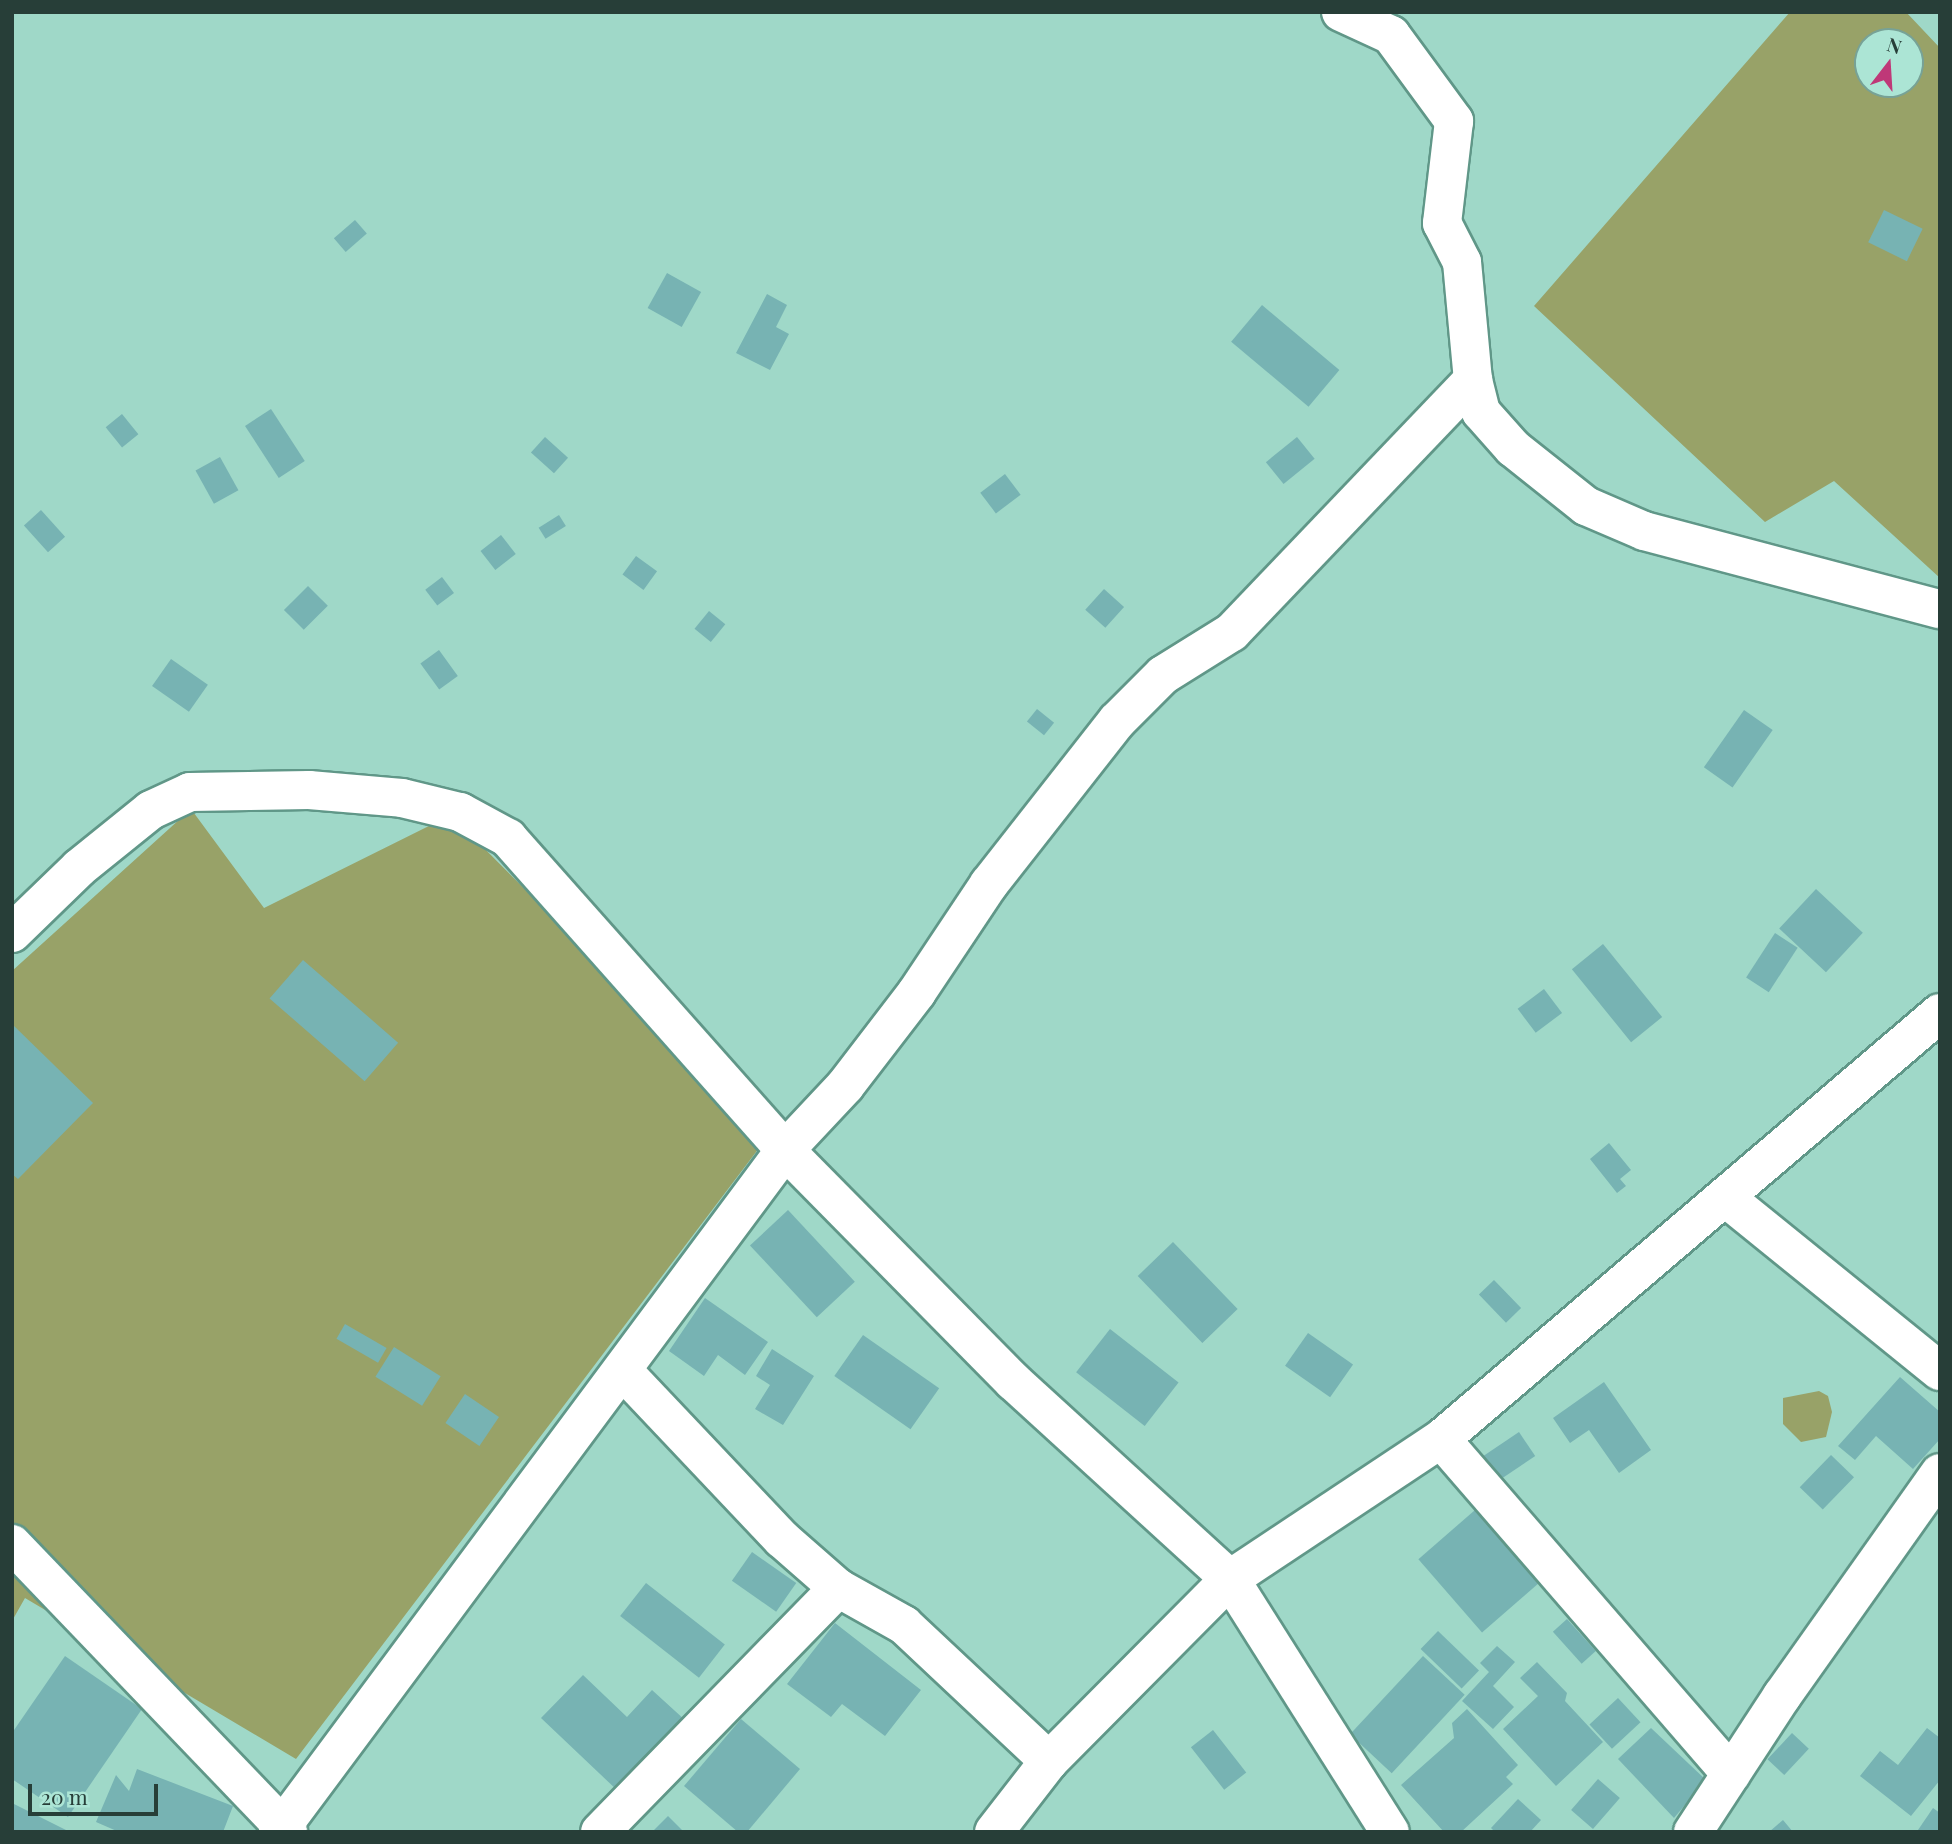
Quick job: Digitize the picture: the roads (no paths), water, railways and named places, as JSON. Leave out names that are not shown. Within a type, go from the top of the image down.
[{"type":"street","points":[[1341,12],[1391,35],[1454,121],[1442,223],[1462,262],[1473,380],[1481,412],[1513,448],[1586,506],[1644,531],[1940,608]]},
{"type":"street","points":[[12,1544],[283,1830],[785,1150],[845,1086],[917,992],[1003,865],[1117,721],[1163,675],[1232,632],[1473,380]]},
{"type":"street","points":[[12,933],[79,868],[151,810],[190,792],[358,792],[460,812],[508,838],[785,1150],[1013,1381],[1230,1579],[1390,1832]]},
{"type":"street","points":[[994,1832],[1049,1761],[1230,1579],[1441,1439],[1940,1013]]},
{"type":"street","points":[[1726,1198],[1940,1371]]},
{"type":"street","points":[[623,1371],[782,1539],[838,1588],[904,1625],[1049,1761]]},
{"type":"street","points":[[1441,1439],[1731,1774]]},
{"type":"street","points":[[1693,1832],[1940,1473]]},
{"type":"street","points":[[600,1832],[838,1588]]}]
